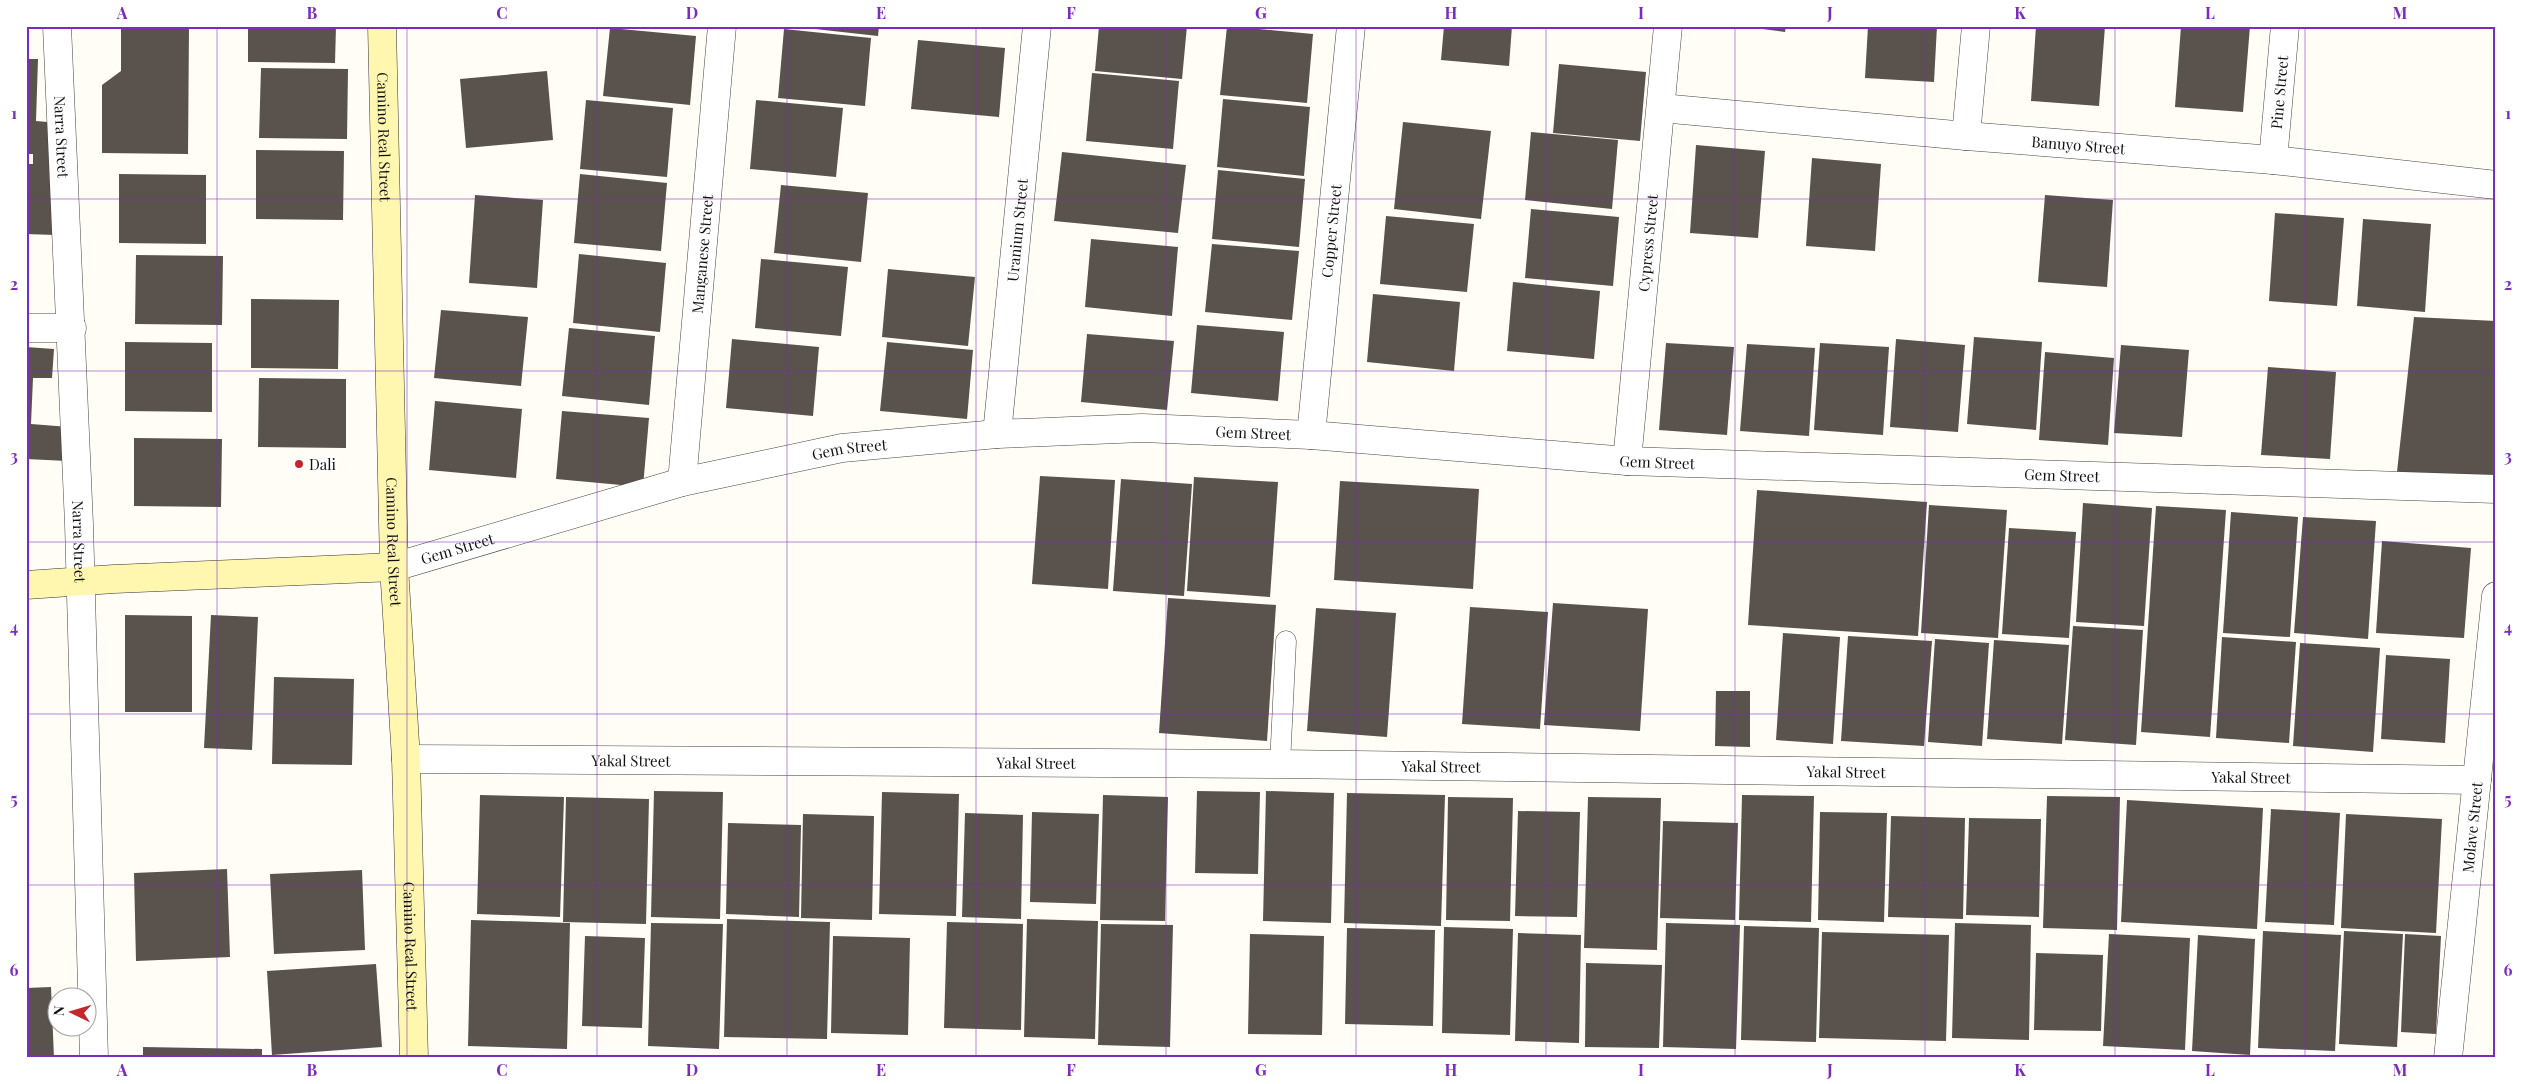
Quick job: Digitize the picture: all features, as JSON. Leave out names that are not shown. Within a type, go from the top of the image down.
[{"type":"street","name":"Narra Street","points":[[57,26],[72,328],[94,1058]]},
{"type":"street","name":"Camino Real Street","points":[[382,26],[394,567],[406,758],[414,1058]]},
{"type":"street","name":"Manganese Street","points":[[682,482],[722,26]]},
{"type":"street","name":"Uranium Street","points":[[997,434],[1037,26]]},
{"type":"street","name":"Copper Street","points":[[1311,435],[1351,26]]},
{"type":"street","name":"Cypress Street","points":[[1627,461],[1668,26]]},
{"type":"street","points":[[1966,136],[1976,26]]},
{"type":"street","name":"Pine Street","points":[[2273,160],[2285,26]]},
{"type":"street","name":"Banuyo Street","points":[[1660,108],[1966,136],[2273,160],[2496,185]]},
{"type":"street","points":[[26,328],[72,328]]},
{"type":"street","name":"Gem Street","points":[[26,585],[394,567],[682,482],[842,448],[997,434],[1142,428],[1311,435],[1627,461],[2496,490]]},
{"type":"street","name":"Molave Street","points":[[2448,1058],[2496,596]]},
{"type":"street","name":"Yakal Street","points":[[406,758],[1280,764],[2476,780]]},
{"type":"lane","points":[[1280,764],[1286,641]]},
{"type":"building","points":[[121,26],[189,26],[188,154],[102,153],[102,85],[121,71]]},
{"type":"building","points":[[248,26],[336,26],[335,63],[248,62]]},
{"type":"building","points":[[788,26],[879,26],[878,36]]},
{"type":"building","points":[[1099,26],[1187,26],[1182,79],[1095,71]]},
{"type":"building","points":[[1227,26],[1313,34],[1307,103],[1220,95]]},
{"type":"building","points":[[1444,26],[1512,26],[1509,66],[1441,60]]},
{"type":"building","points":[[1739,26],[1786,26],[1785,32]]},
{"type":"building","points":[[1868,26],[1937,26],[1934,82],[1865,78]]},
{"type":"building","points":[[2036,26],[2105,26],[2099,106],[2031,101]]},
{"type":"building","points":[[2181,26],[2250,26],[2243,112],[2175,107]]},
{"type":"building","points":[[610,28],[696,36],[690,105],[603,96]]},
{"type":"building","points":[[784,29],[871,38],[865,106],[778,98]]},
{"type":"building","points":[[918,40],[1005,48],[999,117],[911,109]]},
{"type":"building","points":[[26,59],[38,59],[36,121],[59,123],[55,235],[26,234],[26,164],[33,164],[33,154],[26,154]]},
{"type":"building","points":[[1559,64],[1646,72],[1640,141],[1553,133]]},
{"type":"building","points":[[261,68],[348,69],[347,139],[259,138]]},
{"type":"building","points":[[547,71],[553,140],[466,148],[460,79]]},
{"type":"building","points":[[1092,73],[1179,81],[1173,149],[1086,141]]},
{"type":"building","points":[[1223,99],[1310,107],[1304,176],[1217,167]]},
{"type":"building","points":[[586,100],[673,108],[667,177],[580,169]]},
{"type":"building","points":[[756,100],[843,108],[836,177],[750,169]]},
{"type":"building","points":[[1403,122],[1491,131],[1481,219],[1394,209]]},
{"type":"building","points":[[1531,132],[1618,140],[1612,209],[1525,200]]},
{"type":"building","points":[[1696,145],[1765,151],[1758,238],[1690,233]]},
{"type":"building","points":[[256,150],[344,151],[343,220],[256,219]]},
{"type":"building","points":[[1062,152],[1186,165],[1178,233],[1054,221]]},
{"type":"building","points":[[1812,158],[1881,164],[1875,251],[1806,246]]},
{"type":"building","points":[[1218,170],[1305,179],[1299,247],[1212,239]]},
{"type":"building","points":[[119,174],[206,175],[206,244],[119,243]]},
{"type":"building","points":[[580,174],[667,183],[661,251],[574,243]]},
{"type":"building","points":[[781,185],[868,193],[861,262],[774,253]]},
{"type":"building","points":[[475,195],[543,200],[537,288],[469,283]]},
{"type":"building","points":[[2045,195],[2113,200],[2107,287],[2038,282]]},
{"type":"building","points":[[1531,209],[1619,217],[1613,286],[1525,278]]},
{"type":"building","points":[[2275,213],[2344,218],[2337,306],[2269,301]]},
{"type":"building","points":[[1386,216],[1474,224],[1467,292],[1380,284]]},
{"type":"building","points":[[2363,219],[2431,224],[2425,312],[2357,306]]},
{"type":"building","points":[[1091,239],[1178,247],[1172,316],[1085,307]]},
{"type":"building","points":[[1212,244],[1299,251],[1292,320],[1205,312]]},
{"type":"building","points":[[579,254],[666,263],[660,332],[573,323]]},
{"type":"building","points":[[136,255],[223,256],[222,325],[135,324]]},
{"type":"building","points":[[761,259],[848,267],[841,336],[755,328]]},
{"type":"building","points":[[888,269],[975,277],[968,346],[882,337]]},
{"type":"building","points":[[1513,282],[1600,291],[1594,359],[1507,351]]},
{"type":"building","points":[[1373,294],[1460,302],[1454,371],[1367,362]]},
{"type":"building","points":[[251,299],[339,300],[338,369],[251,368]]},
{"type":"building","points":[[441,310],[528,317],[521,386],[434,378]]},
{"type":"building","points":[[2414,317],[2496,321],[2496,484],[2396,481]]},
{"type":"building","points":[[1197,325],[1284,332],[1278,401],[1191,393]]},
{"type":"building","points":[[569,328],[655,336],[649,405],[562,396]]},
{"type":"building","points":[[1087,334],[1174,341],[1167,410],[1081,402]]},
{"type":"building","points":[[1974,337],[2042,342],[2036,430],[1967,424]]},
{"type":"building","points":[[732,339],[819,347],[813,416],[726,408]]},
{"type":"building","points":[[1896,339],[1965,345],[1958,432],[1890,427]]},
{"type":"building","points":[[125,342],[212,343],[212,412],[125,411]]},
{"type":"building","points":[[887,342],[973,350],[967,419],[880,411]]},
{"type":"building","points":[[1666,343],[1734,347],[1727,435],[1659,430]]},
{"type":"building","points":[[1820,343],[1889,347],[1883,435],[1814,430]]},
{"type":"building","points":[[1747,344],[1815,348],[1809,436],[1740,431]]},
{"type":"building","points":[[2121,345],[2189,350],[2182,437],[2114,433]]},
{"type":"building","points":[[26,347],[54,349],[52,378],[33,378],[31,424],[69,427],[67,461],[26,459]]},
{"type":"building","points":[[2045,352],[2114,358],[2108,445],[2039,440]]},
{"type":"building","points":[[2268,367],[2336,372],[2330,459],[2261,455]]},
{"type":"building","points":[[259,378],[346,379],[346,448],[258,447]]},
{"type":"building","points":[[435,401],[522,409],[516,478],[429,470]]},
{"type":"building","points":[[562,411],[649,418],[643,487],[556,479]]},
{"type":"building","points":[[134,438],[222,439],[221,507],[134,506]]},
{"type":"building","points":[[1040,476],[1115,480],[1108,589],[1032,584]]},
{"type":"building","points":[[1194,477],[1278,482],[1270,597],[1187,591]]},
{"type":"building","points":[[1121,479],[1192,484],[1184,596],[1113,591]]},
{"type":"building","points":[[1340,481],[1479,489],[1473,589],[1334,580]]},
{"type":"building","points":[[1757,490],[1927,502],[1918,636],[1748,625]]},
{"type":"building","points":[[2083,503],[2152,508],[2144,626],[2076,622]]},
{"type":"building","points":[[1929,505],[2007,510],[1998,638],[1921,633]]},
{"type":"building","points":[[2156,506],[2226,510],[2210,737],[2141,732]]},
{"type":"building","points":[[2231,512],[2298,517],[2290,637],[2223,633]]},
{"type":"building","points":[[2303,517],[2376,521],[2368,639],[2294,633]]},
{"type":"building","points":[[2009,528],[2076,532],[2069,638],[2002,634]]},
{"type":"building","points":[[2382,541],[2471,548],[2464,638],[2376,633]]},
{"type":"building","points":[[1168,598],[1276,605],[1267,741],[1159,733]]},
{"type":"building","points":[[1553,603],[1648,609],[1640,731],[1544,725]]},
{"type":"building","points":[[1470,607],[1548,612],[1540,729],[1462,724]]},
{"type":"building","points":[[1316,608],[1396,613],[1387,737],[1307,731]]},
{"type":"building","points":[[125,615],[192,616],[192,712],[125,712]]},
{"type":"building","points":[[211,615],[258,617],[252,750],[204,748]]},
{"type":"building","points":[[2073,626],[2143,630],[2136,745],[2065,740]]},
{"type":"building","points":[[1783,633],[1840,637],[1833,744],[1776,740]]},
{"type":"building","points":[[1848,636],[1932,641],[1924,746],[1841,741]]},
{"type":"building","points":[[2222,637],[2296,642],[2289,743],[2216,738]]},
{"type":"building","points":[[1935,639],[1989,643],[1982,746],[1928,742]]},
{"type":"building","points":[[1994,640],[2069,645],[2062,744],[1987,739]]},
{"type":"building","points":[[2300,643],[2380,648],[2373,752],[2293,746]]},
{"type":"building","points":[[2386,655],[2450,659],[2445,743],[2381,739]]},
{"type":"building","points":[[274,677],[354,679],[352,765],[272,764]]},
{"type":"building","points":[[1716,691],[1750,691],[1750,747],[1715,746]]},
{"type":"building","points":[[654,791],[723,792],[720,919],[651,917]]},
{"type":"building","points":[[1197,791],[1260,792],[1258,874],[1195,873]]},
{"type":"building","points":[[1266,791],[1334,793],[1331,923],[1263,921]]},
{"type":"building","points":[[882,792],[959,794],[956,916],[879,914]]},
{"type":"building","points":[[1347,793],[1445,795],[1441,926],[1344,923]]},
{"type":"building","points":[[480,795],[564,797],[560,917],[477,914]]},
{"type":"building","points":[[1103,795],[1168,797],[1165,921],[1100,920]]},
{"type":"building","points":[[1742,795],[1814,796],[1811,922],[1739,920]]},
{"type":"building","points":[[2047,796],[2120,797],[2117,930],[2043,928]]},
{"type":"building","points":[[566,797],[649,799],[646,924],[563,922]]},
{"type":"building","points":[[1448,797],[1513,798],[1510,921],[1446,920]]},
{"type":"building","points":[[1588,797],[1661,798],[1657,950],[1584,948]]},
{"type":"building","points":[[2127,800],[2263,808],[2257,929],[2121,922]]},
{"type":"building","points":[[2271,809],[2340,813],[2334,925],[2265,922]]},
{"type":"building","points":[[1518,811],[1580,812],[1577,917],[1515,916]]},
{"type":"building","points":[[1032,812],[1099,814],[1096,904],[1030,902]]},
{"type":"building","points":[[1820,812],[1887,813],[1884,922],[1818,920]]},
{"type":"building","points":[[965,813],[1023,815],[1021,919],[962,917]]},
{"type":"building","points":[[803,814],[874,816],[872,920],[801,918]]},
{"type":"building","points":[[2346,814],[2442,819],[2436,933],[2341,928]]},
{"type":"building","points":[[1891,816],[1965,818],[1963,919],[1888,917]]},
{"type":"building","points":[[1969,818],[2041,819],[2039,917],[1966,915]]},
{"type":"building","points":[[1663,821],[1738,823],[1735,920],[1660,918]]},
{"type":"building","points":[[728,823],[801,825],[799,917],[726,914]]},
{"type":"building","points":[[227,869],[230,957],[136,961],[134,873]]},
{"type":"building","points":[[362,870],[365,950],[274,954],[270,874]]},
{"type":"building","points":[[727,919],[830,922],[827,1039],[724,1037]]},
{"type":"building","points":[[1027,919],[1098,921],[1095,1039],[1024,1037]]},
{"type":"building","points":[[471,920],[570,923],[567,1049],[468,1046]]},
{"type":"building","points":[[947,922],[1023,924],[1021,1030],[944,1028]]},
{"type":"building","points":[[651,923],[723,924],[719,1049],[648,1046]]},
{"type":"building","points":[[1666,923],[1740,925],[1736,1049],[1663,1047]]},
{"type":"building","points":[[1955,923],[2031,925],[2029,1040],[1952,1038]]},
{"type":"building","points":[[1101,924],[1173,925],[1170,1047],[1098,1045]]},
{"type":"building","points":[[1744,926],[1819,928],[1816,1042],[1741,1040]]},
{"type":"building","points":[[1444,927],[1513,929],[1510,1035],[1442,1033]]},
{"type":"building","points":[[1347,928],[1435,930],[1433,1026],[1345,1024]]},
{"type":"building","points":[[2263,931],[2341,935],[2335,1051],[2258,1048]]},
{"type":"building","points":[[2344,931],[2403,934],[2397,1047],[2339,1044]]},
{"type":"building","points":[[1822,932],[1949,935],[1946,1041],[1819,1038]]},
{"type":"building","points":[[1518,933],[1581,935],[1579,1043],[1515,1041]]},
{"type":"building","points":[[1250,934],[1324,936],[1322,1035],[1248,1034]]},
{"type":"building","points":[[2109,934],[2190,938],[2185,1050],[2103,1046]]},
{"type":"building","points":[[2405,934],[2441,936],[2436,1034],[2401,1032]]},
{"type":"building","points":[[2198,935],[2255,939],[2250,1055],[2192,1051]]},
{"type":"building","points":[[585,936],[645,938],[642,1028],[582,1026]]},
{"type":"building","points":[[833,936],[910,938],[908,1035],[831,1033]]},
{"type":"building","points":[[2036,953],[2103,955],[2101,1031],[2034,1030]]},
{"type":"building","points":[[1586,963],[1662,965],[1659,1048],[1585,1047]]},
{"type":"building","points":[[376,964],[382,1047],[272,1055],[267,971]]},
{"type":"building","points":[[48,987],[48,1036],[53,1036],[54,1058],[26,1058],[26,988]]},
{"type":"building","points":[[143,1047],[262,1049],[262,1058],[143,1058]]},
{"type":"place","name":"Dali","points":[[299,464]]}]
